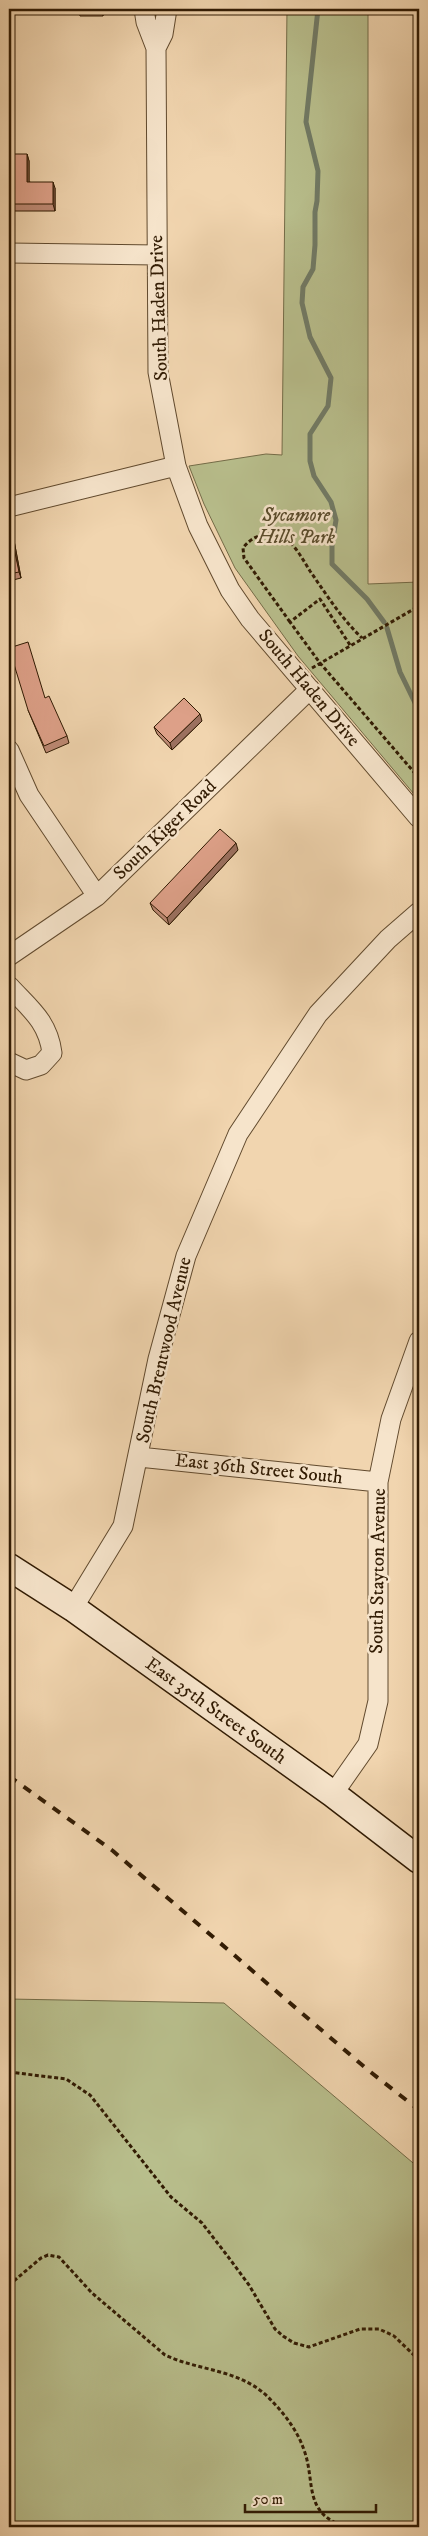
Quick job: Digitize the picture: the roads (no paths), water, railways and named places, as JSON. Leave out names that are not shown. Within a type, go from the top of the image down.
[{"type":"main road","name":"East 35th Street South","points":[[9,1567],[73,1608],[333,1794],[419,1860]]},
{"type":"street","name":"South Haden Drive","points":[[144,9],[146,22],[156,48],[158,372],[176,466],[198,526],[230,590],[250,619],[419,818]]},
{"type":"street","name":"South Haden Drive","points":[[156,48],[165,26],[167,9]]},
{"type":"street","points":[[9,254],[157,255]]},
{"type":"street","points":[[9,507],[176,466]]},
{"type":"street","name":"South Kiger Road","points":[[9,956],[97,896],[310,689]]},
{"type":"street","points":[[9,750],[29,795],[97,896]]},
{"type":"street","name":"South Brentwood Avenue","points":[[73,1608],[123,1526],[139,1457],[158,1359],[186,1256],[238,1134],[318,1014],[388,939],[419,912]]},
{"type":"street","points":[[9,986],[39,1018],[50,1036],[52,1053],[41,1065],[26,1070],[9,1062]]},
{"type":"street","name":"South Stayton Avenue","points":[[333,1794],[368,1744],[378,1701],[378,1482],[391,1419],[419,1341]]},
{"type":"street","name":"East 36th Street South","points":[[139,1457],[378,1482]]},
{"type":"waterway","points":[[318,9],[306,122],[318,171],[315,245],[313,269],[303,287],[302,303],[310,337],[331,378],[328,406],[310,434],[310,461],[314,476],[331,502],[336,520],[332,545],[332,564],[367,599],[384,622]]},
{"type":"waterway","points":[[387,628],[400,672],[419,711]]},
{"type":"railway","points":[[9,1776],[113,1851],[368,2070],[419,2110]]},
{"type":"park label","name":"Sycamore Hills Park","points":[[296,526]]}]
